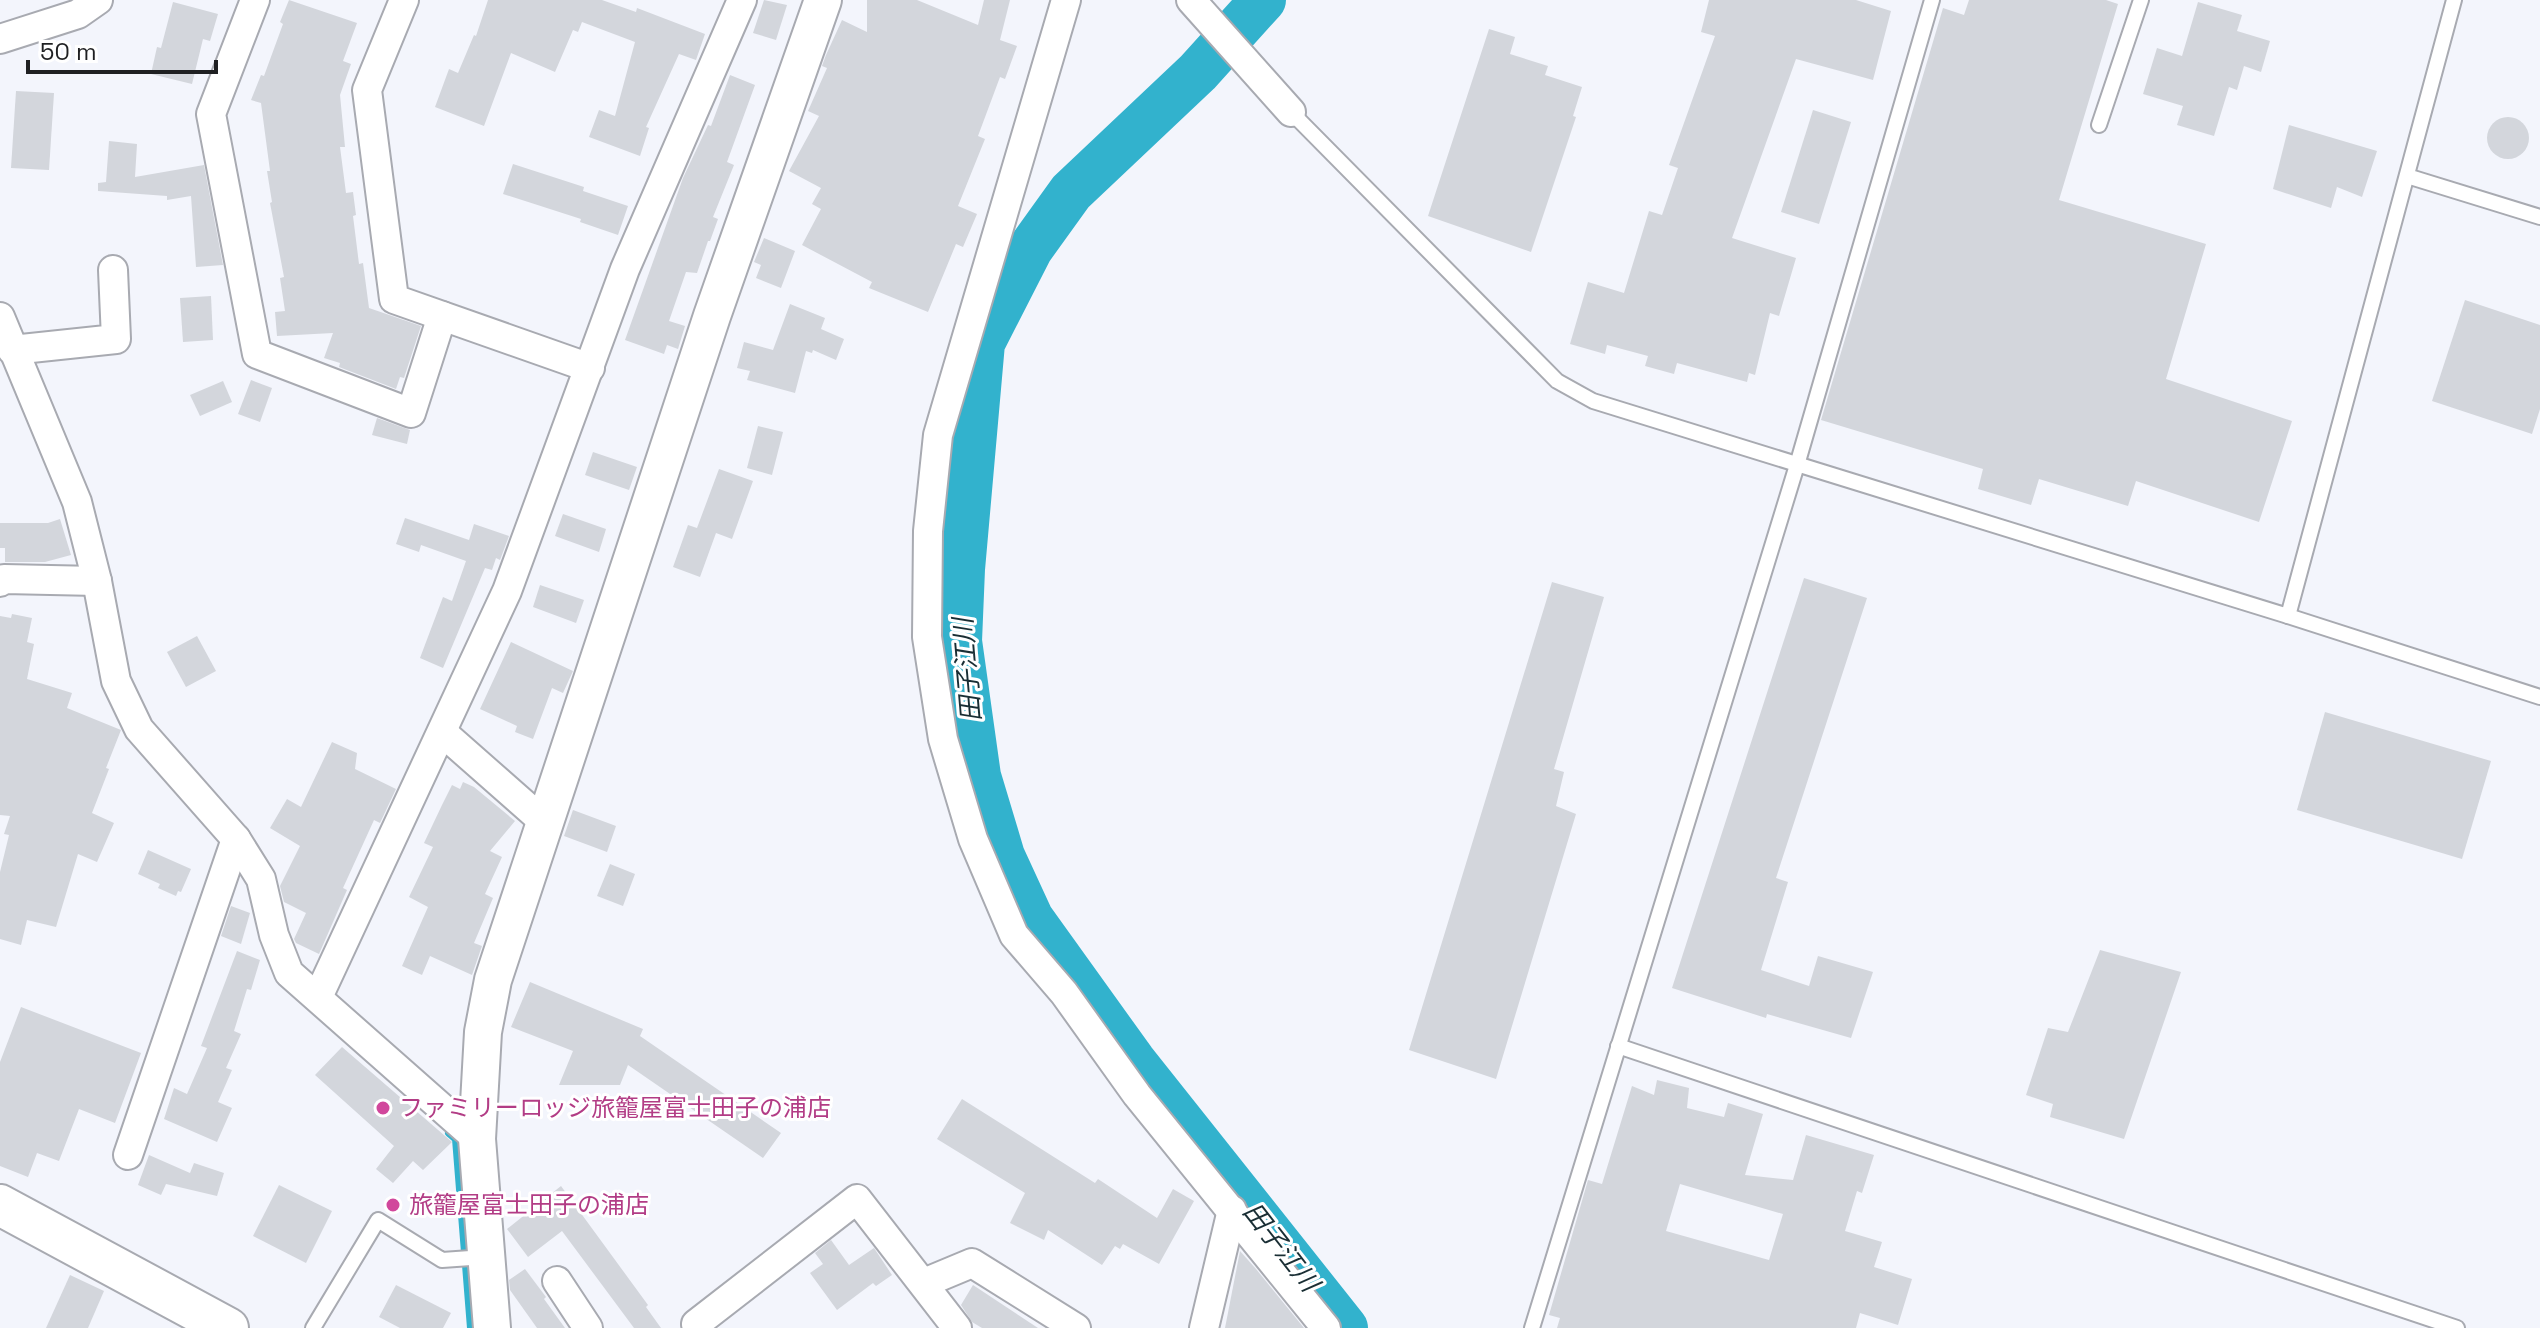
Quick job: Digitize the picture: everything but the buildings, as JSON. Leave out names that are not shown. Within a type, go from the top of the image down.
[{"type":"main road","points":[[0,1205],[228,1328]]},
{"type":"street","points":[[0,39],[78,14],[98,0]]},
{"type":"street","points":[[255,0],[211,114],[257,354],[411,413],[442,316]]},
{"type":"street","points":[[404,0],[367,90],[394,299],[590,368]]},
{"type":"street","points":[[318,997],[507,591],[625,269],[742,0]]},
{"type":"street","points":[[492,1328],[472,1258],[483,1032],[493,980],[712,316],[823,0]]},
{"type":"street","points":[[1066,0],[938,435],[928,531],[927,637],[943,739],[973,839],[1014,935],[1064,993],[1137,1095],[1326,1328]]},
{"type":"street","points":[[1196,5],[1291,112]]},
{"type":"street","points":[[12,350],[116,339],[113,270]]},
{"type":"street","points":[[0,317],[77,502],[97,581],[116,681],[139,729],[236,839],[261,879],[274,935],[289,973],[477,1139]]},
{"type":"street","points":[[0,582],[4,579],[97,581]]},
{"type":"street","points":[[442,732],[543,821]]},
{"type":"street","points":[[128,1155],[236,839]]},
{"type":"street","points":[[699,1328],[696,1324],[857,1199],[957,1328]]},
{"type":"street","points":[[1204,1328],[1232,1210]]},
{"type":"street","points":[[924,1283],[972,1263],[1076,1328]]},
{"type":"street","points":[[557,1281],[588,1328]]},
{"type":"lane","points":[[1532,1328],[1797,465],[1932,0]]},
{"type":"lane","points":[[2099,125],[2141,0]]},
{"type":"lane","points":[[2288,616],[2454,0]]},
{"type":"lane","points":[[1291,112],[1557,381],[1593,401],[2540,697]]},
{"type":"lane","points":[[2407,176],[2540,217]]},
{"type":"lane","points":[[1618,1046],[2457,1328]]},
{"type":"lane","points":[[313,1328],[378,1220],[442,1260],[472,1258]]},
{"type":"waterway","name":"田子江川","points":[[1263,0],[1198,72],[1071,192],[1030,249],[982,343],[962,569],[959,641],[978,776],[1002,856],[1031,919],[1133,1061],[1345,1328]]},
{"type":"waterway","points":[[449,1133],[456,1139],[471,1328]]},
{"type":"place","name":"ファミリーロッジ旅籠屋富士田子の浦店","points":[[383,1108]]},
{"type":"place","name":"旅籠屋富士田子の浦店","points":[[393,1205]]}]
